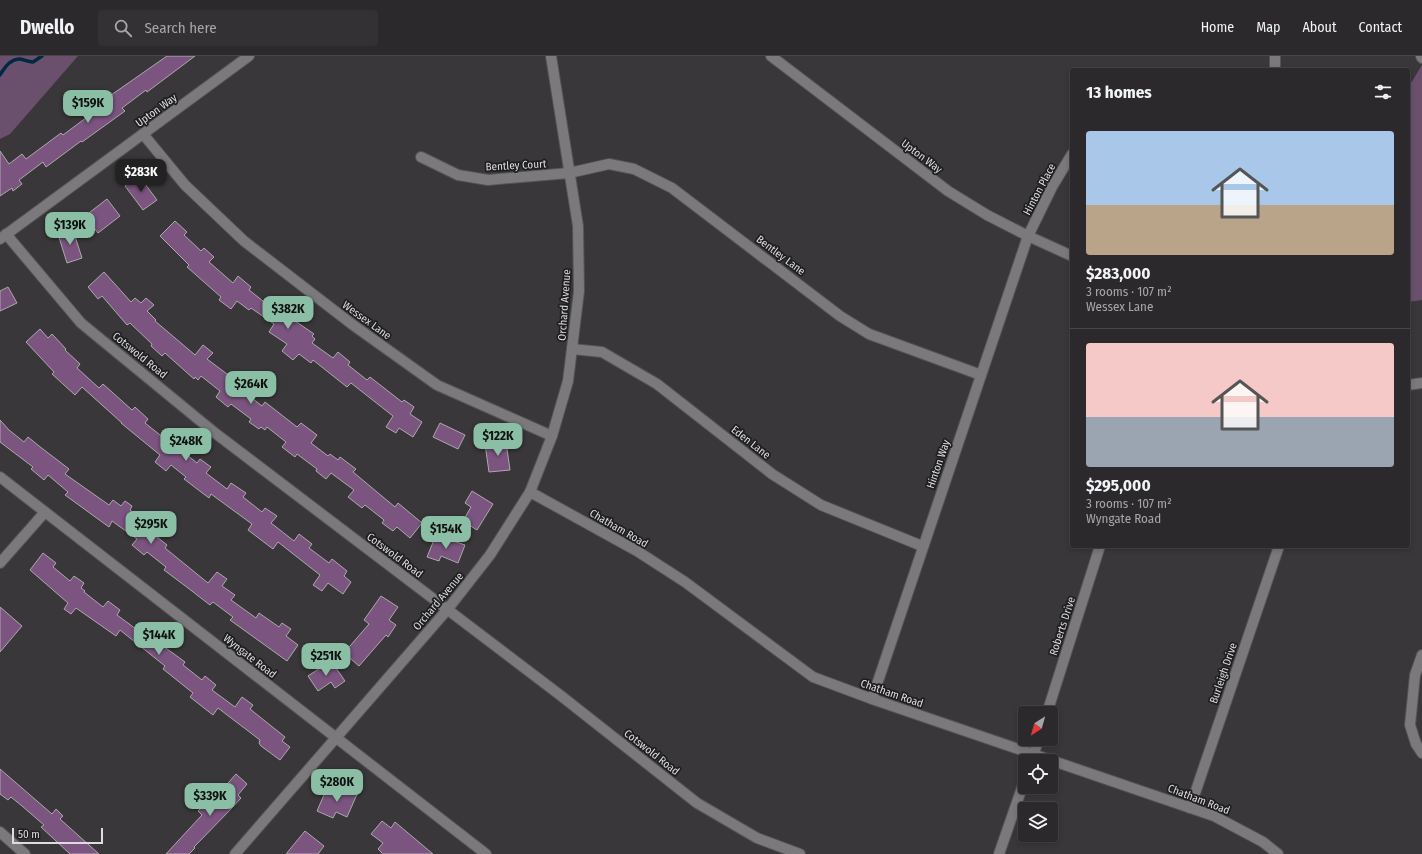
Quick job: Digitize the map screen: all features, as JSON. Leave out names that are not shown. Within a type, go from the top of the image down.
[{"type":"street","name":"Upton Way","points":[[3,237],[249,56]]},
{"type":"street","name":"Orchard Avenue","points":[[235,854],[447,610],[490,555],[530,492],[552,436],[568,381],[579,291],[578,226],[551,56]]},
{"type":"street","name":"Upton Way","points":[[771,56],[948,191],[988,215],[1028,236],[1070,255]]},
{"type":"street","points":[[1275,56],[1275,68]]},
{"type":"street","name":"Wessex Lane","points":[[143,134],[185,185],[244,241],[353,325],[437,386],[552,436]]},
{"type":"street","name":"Bentley Court","points":[[421,157],[458,175],[488,180],[569,173]]},
{"type":"street","name":"Hinton Place","points":[[1028,236],[1052,187],[1070,157]]},
{"type":"street","name":"Bentley Lane","points":[[569,173],[609,164],[634,169],[672,188],[840,316],[863,330],[980,375]]},
{"type":"street","name":"Hinton Way","points":[[872,699],[922,546],[1028,236]]},
{"type":"street","name":"Cotswold Road","points":[[3,237],[81,323],[215,433],[566,700],[697,802],[757,838],[800,854]]},
{"type":"street","name":"Eden Lane","points":[[572,349],[602,352],[656,384],[772,474],[821,505],[922,546]]},
{"type":"street","points":[[1410,385],[1422,383]]},
{"type":"street","name":"Wyngate Road","points":[[0,477],[486,854]]},
{"type":"street","name":"Chatham Road","points":[[530,492],[637,551],[673,575],[813,677],[1024,754]]},
{"type":"street","points":[[0,563],[45,512]]},
{"type":"street","name":"Roberts Drive","points":[[1049,706],[1099,548]]},
{"type":"street","name":"Burleigh Drive","points":[[1190,808],[1278,548]]},
{"type":"street","points":[[1422,655],[1415,675],[1410,724],[1416,744],[1422,753]]},
{"type":"street","name":"Chatham Road","points":[[1058,765],[1190,808],[1221,820],[1263,842],[1278,854]]},
{"type":"street","points":[[999,854],[1020,794]]},
{"type":"street","points":[[0,832],[25,854]]},
{"type":"shaded area","points":[[0,56],[78,56],[10,134],[0,139]]},
{"type":"shaded area","points":[[1422,65],[1422,300],[1410,302],[1410,85]]},
{"type":"building","points":[[167,56],[195,56],[147,92],[146,90],[122,108],[125,111],[82,142],[81,141],[46,167],[43,162],[19,180],[22,184],[13,191],[12,188],[0,196],[0,151],[9,164],[22,154],[26,159],[61,133],[63,135],[106,103],[104,100]]},
{"type":"building","points":[[139,176],[157,200],[143,210],[125,186]]},
{"type":"building","points":[[107,199],[120,216],[98,233],[85,216]]},
{"type":"building","points":[[175,221],[187,232],[184,235],[201,251],[204,248],[214,257],[209,262],[233,283],[238,276],[251,287],[249,290],[268,305],[269,303],[314,334],[312,336],[315,339],[312,343],[333,358],[338,352],[350,362],[348,365],[367,380],[370,377],[402,402],[404,400],[414,407],[410,414],[422,422],[413,437],[399,428],[396,433],[386,427],[393,416],[351,383],[347,387],[313,360],[311,363],[299,354],[293,360],[282,351],[287,344],[269,332],[274,324],[251,308],[249,310],[237,301],[231,309],[219,300],[221,297],[187,267],[189,265],[160,236]]},
{"type":"building","points":[[73,230],[82,258],[67,263],[58,234]]},
{"type":"building","points":[[104,272],[131,302],[135,298],[141,303],[146,298],[154,305],[147,311],[156,320],[155,321],[195,355],[203,345],[213,353],[207,359],[231,377],[234,373],[243,380],[238,387],[262,406],[265,402],[297,427],[301,423],[317,435],[311,443],[328,456],[330,454],[338,460],[340,457],[356,469],[353,472],[395,507],[398,503],[422,523],[410,538],[397,527],[393,531],[382,523],[384,520],[365,505],[362,508],[348,497],[354,490],[331,473],[326,479],[316,471],[317,469],[297,454],[295,457],[282,447],[286,442],[267,427],[265,430],[261,427],[259,429],[249,422],[251,419],[231,404],[228,407],[216,397],[220,391],[201,376],[198,380],[195,377],[194,379],[165,353],[162,356],[130,323],[127,325],[102,296],[98,299],[88,287]]},
{"type":"building","points":[[8,287],[17,303],[0,311],[0,291]]},
{"type":"building","points":[[40,329],[48,338],[52,334],[66,349],[65,350],[80,364],[77,368],[99,388],[103,384],[132,410],[135,407],[148,419],[145,423],[165,439],[168,435],[179,444],[176,446],[197,463],[200,459],[211,467],[206,473],[227,489],[231,483],[246,493],[243,497],[262,512],[265,508],[277,516],[271,523],[294,541],[299,534],[312,544],[309,548],[329,563],[332,559],[347,571],[344,576],[351,582],[343,594],[328,583],[322,591],[313,585],[320,575],[278,542],[273,549],[248,530],[252,524],[211,494],[209,498],[184,479],[186,477],[171,465],[166,471],[155,462],[160,455],[121,423],[82,387],[75,395],[52,374],[54,372],[26,342]]},
{"type":"building","points":[[0,420],[9,430],[24,442],[28,437],[69,469],[65,474],[109,505],[113,500],[121,506],[125,501],[132,506],[130,510],[140,518],[137,521],[167,545],[165,548],[208,583],[217,572],[227,579],[222,586],[235,595],[231,600],[256,618],[259,613],[279,627],[282,623],[291,629],[286,636],[298,645],[287,661],[230,620],[233,617],[213,602],[210,605],[164,570],[166,567],[147,552],[144,555],[132,545],[137,539],[112,521],[109,527],[65,495],[68,492],[48,475],[44,480],[31,469],[33,467],[0,442]]},
{"type":"building","points":[[440,423],[465,435],[458,449],[433,437]]},
{"type":"building","points":[[506,442],[510,470],[489,472],[485,444]]},
{"type":"building","points":[[472,491],[493,504],[477,530],[463,521],[471,507],[465,503]]},
{"type":"building","points":[[436,535],[465,545],[458,563],[441,556],[439,561],[427,557]]},
{"type":"building","points":[[43,553],[56,563],[53,567],[70,581],[74,576],[84,583],[81,588],[85,591],[84,592],[103,607],[108,601],[120,610],[117,615],[136,629],[141,624],[165,643],[163,646],[185,662],[183,665],[202,680],[205,676],[216,685],[212,690],[235,707],[242,697],[253,705],[250,709],[285,737],[282,741],[290,747],[280,760],[261,746],[259,743],[260,740],[218,708],[213,715],[190,697],[193,693],[163,669],[165,666],[120,630],[116,636],[76,608],[71,614],[64,609],[68,603],[30,570]]},
{"type":"building","points":[[381,596],[398,607],[389,620],[396,625],[388,637],[386,635],[359,666],[344,653],[369,624],[364,620]]},
{"type":"building","points":[[0,607],[22,626],[0,652]]},
{"type":"building","points":[[331,661],[345,681],[335,688],[331,682],[318,691],[308,676]]},
{"type":"building","points":[[0,769],[52,814],[56,809],[63,816],[60,819],[99,854],[70,854],[41,827],[44,825],[22,806],[11,797],[8,800],[0,794]]},
{"type":"building","points":[[236,774],[247,784],[238,795],[241,798],[189,854],[166,854],[202,815],[198,811],[204,805],[207,807]]},
{"type":"building","points":[[327,788],[345,795],[348,788],[358,792],[347,817],[336,812],[333,818],[317,811]]},
{"type":"building","points":[[382,821],[391,828],[395,822],[433,854],[383,854],[378,849],[383,843],[371,834]]},
{"type":"building","points":[[305,831],[324,846],[318,854],[286,854]]},
{"type":"waterway","points":[[0,75],[14,60],[20,59],[33,62],[42,56]]}]
